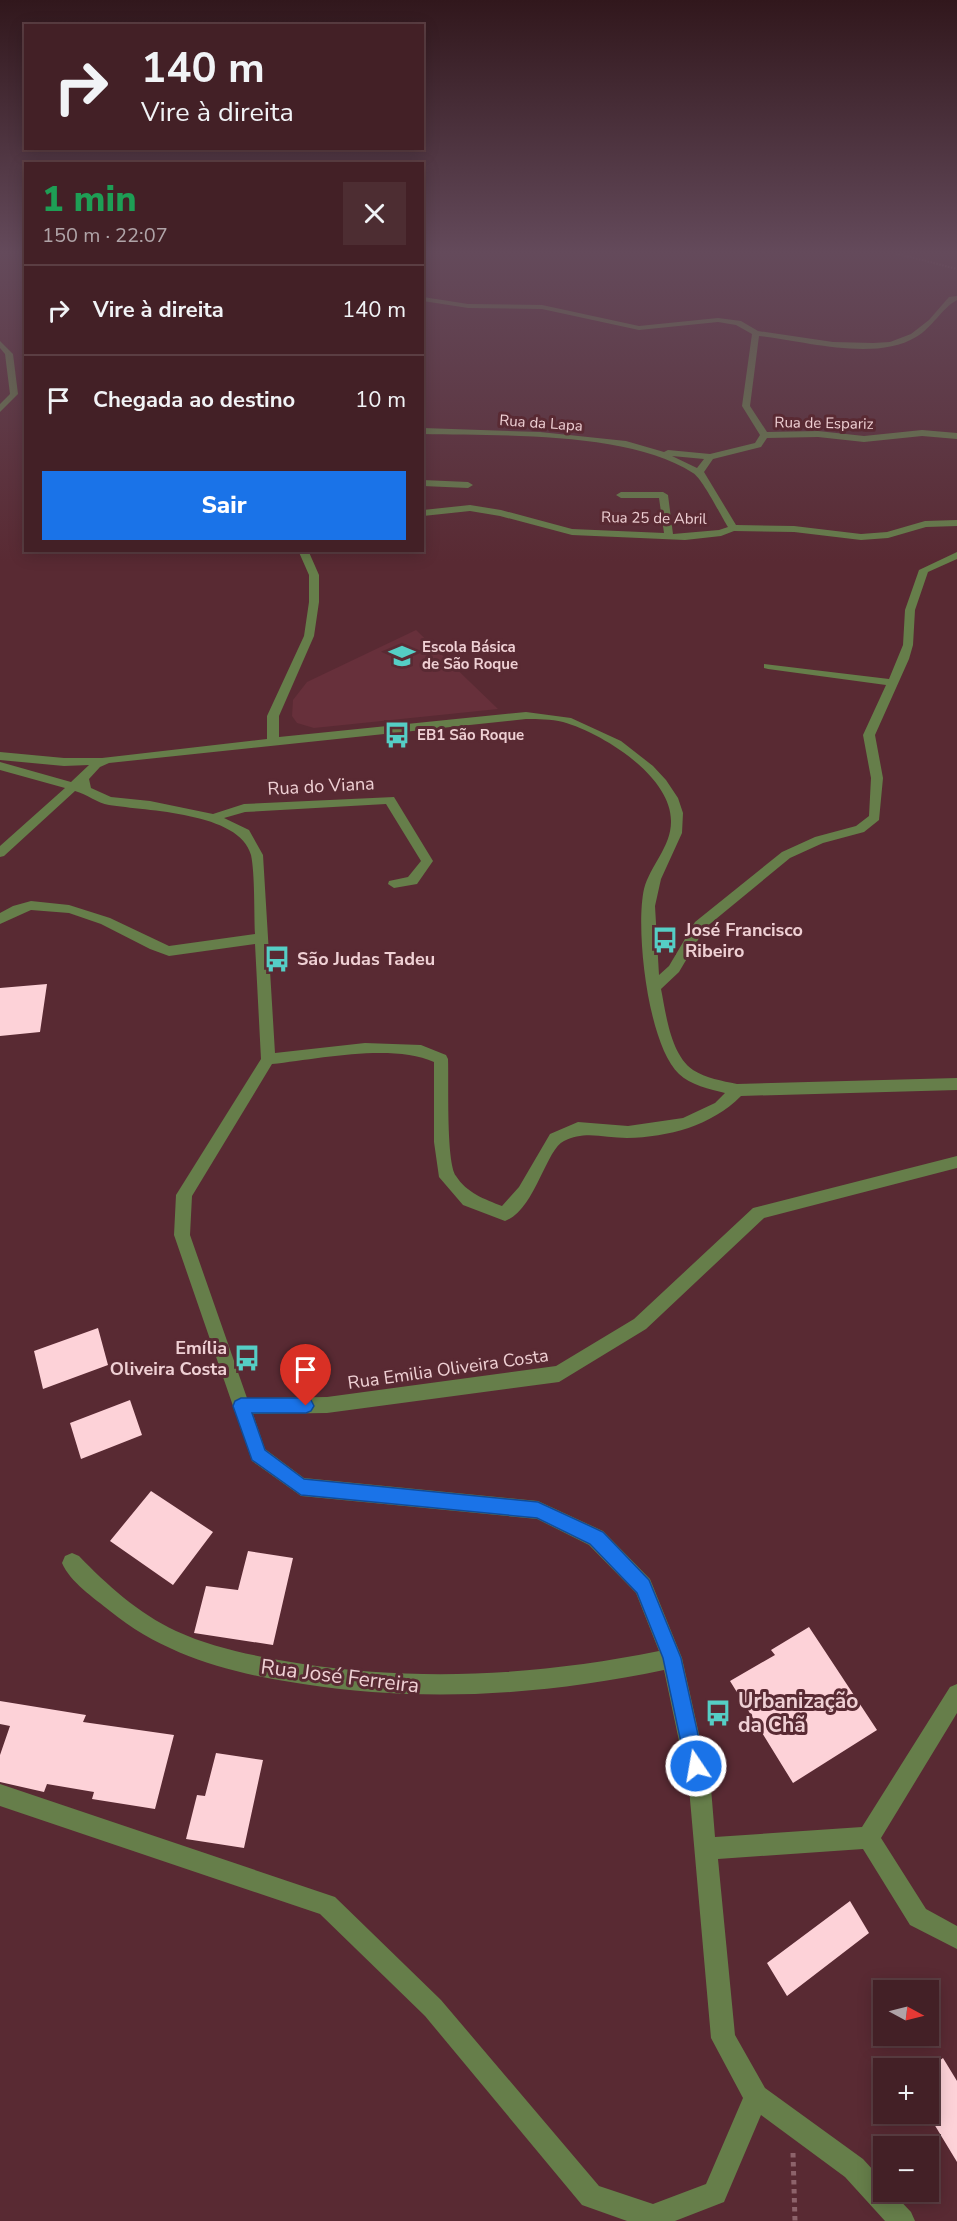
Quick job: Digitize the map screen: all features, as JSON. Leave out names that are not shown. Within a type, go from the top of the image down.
[{"type":"street","points":[[0,409],[14,394],[9,355]]},
{"type":"street","points":[[753,355],[746,406],[764,435]]},
{"type":"street","name":"Rua da Lapa","points":[[424,431],[540,435],[626,444],[656,452]]},
{"type":"street","name":"Rua de Espariz","points":[[656,452],[710,456],[758,445],[764,435],[818,434],[864,439],[922,433],[957,436]]},
{"type":"street","points":[[656,452],[699,472],[734,528]]},
{"type":"street","points":[[699,472],[710,456]]},
{"type":"street","points":[[424,483],[468,485]]},
{"type":"street","points":[[621,495],[663,495],[669,536]]},
{"type":"street","name":"Rua 25 de Abril","points":[[424,513],[470,508],[501,513],[572,532],[669,536],[722,534],[734,528],[794,530],[861,537],[888,535],[925,524],[957,523]]},
{"type":"street","points":[[273,741],[273,716],[309,636],[314,602],[314,575],[304,552]]},
{"type":"street","points":[[654,987],[674,969],[700,925],[786,855],[819,840],[860,829],[875,818],[877,778],[869,735],[908,645],[910,610],[924,570],[957,555]]},
{"type":"street","points":[[768,666],[893,683]]},
{"type":"street","points":[[0,853],[77,783],[107,760],[517,716],[566,720],[591,728],[617,743],[660,779],[671,796],[677,814],[677,832],[651,888],[649,907],[650,952],[654,987],[666,1046],[682,1070],[737,1090],[957,1084]]},
{"type":"street","points":[[0,756],[77,783],[109,801],[150,805],[213,818],[245,833],[257,855],[268,1059],[184,1195],[182,1235],[258,1455],[301,1487],[538,1510],[596,1538],[643,1586],[672,1658],[700,1788],[723,2038],[756,2097],[854,2168],[902,2221]]},
{"type":"street","points":[[0,765],[57,782],[77,783]]},
{"type":"street","points":[[57,782],[63,788],[77,783]]},
{"type":"street","name":"Rua do Viana","points":[[213,818],[244,808],[390,800],[427,861],[412,881],[394,884]]},
{"type":"street","points":[[0,920],[21,907],[49,906],[77,911],[114,924],[155,947],[170,951],[262,938]]},
{"type":"street","points":[[268,1059],[365,1048],[421,1050],[441,1059],[442,1142],[447,1177],[469,1200],[505,1214],[525,1192],[555,1138],[578,1128],[628,1132],[686,1124],[720,1107],[737,1090]]},
{"type":"street","name":"Rua Emilia Oliveira Costa","points":[[241,1406],[327,1405],[559,1374],[640,1324],[759,1213],[957,1162]]},
{"type":"street","name":"Rua José Ferreira","points":[[72,1563],[95,1587],[121,1608],[153,1629],[188,1646],[226,1659],[323,1678],[381,1685],[499,1686],[616,1671],[672,1658]]},
{"type":"street","points":[[868,1838],[957,1694]]},
{"type":"street","points":[[0,1795],[327,1905],[433,2008],[591,2196],[653,2217],[715,2193],[756,2097]]},
{"type":"street","points":[[707,1849],[868,1838]]},
{"type":"street","points":[[868,1838],[918,1917],[957,1938]]},
{"type":"path","points":[[792,2122],[795,2221]]},
{"type":"shaded area","name":"Escola Básica de São Roque","points":[[416,630],[498,709],[314,728],[297,723],[292,716],[293,700],[307,682]]},
{"type":"building","points":[[47,984],[40,1032],[0,1036],[0,988]]},
{"type":"building","points":[[98,1328],[108,1365],[43,1389],[34,1351]]},
{"type":"building","points":[[130,1400],[142,1435],[81,1459],[70,1423]]},
{"type":"building","points":[[151,1491],[213,1532],[173,1585],[110,1541]]},
{"type":"building","points":[[248,1551],[293,1558],[273,1645],[194,1633],[206,1586],[238,1590]]},
{"type":"building","points":[[809,1627],[877,1730],[793,1783],[730,1681],[775,1655],[771,1650]]},
{"type":"building","points":[[0,1701],[86,1715],[83,1722],[174,1735],[155,1809],[92,1799],[94,1792],[47,1784],[44,1792],[0,1782],[0,1755],[10,1726],[0,1724]]},
{"type":"building","points":[[216,1753],[263,1760],[244,1848],[186,1839],[197,1795],[205,1796]]},
{"type":"building","points":[[850,1901],[869,1933],[787,1996],[767,1963]]},
{"type":"building","points":[[943,2058],[957,2081],[957,2162],[934,2124],[939,2124],[939,2061]]},
{"type":"place","name":"Escola Básica de São Roque","points":[[402,656]]},
{"type":"place","name":"EB1 São Roque","points":[[397,735]]},
{"type":"place","name":"José Francisco Ribeiro","points":[[665,940]]},
{"type":"place","name":"São Judas Tadeu","points":[[277,959]]},
{"type":"place","name":"Emília Oliveira Costa","points":[[247,1358]]},
{"type":"place","name":"Urbanização da Chã","points":[[718,1713]]},
{"type":"route","points":[[306,1406],[241,1406],[258,1455],[301,1487],[538,1510],[596,1538],[643,1586],[672,1658],[696,1766]]}]
